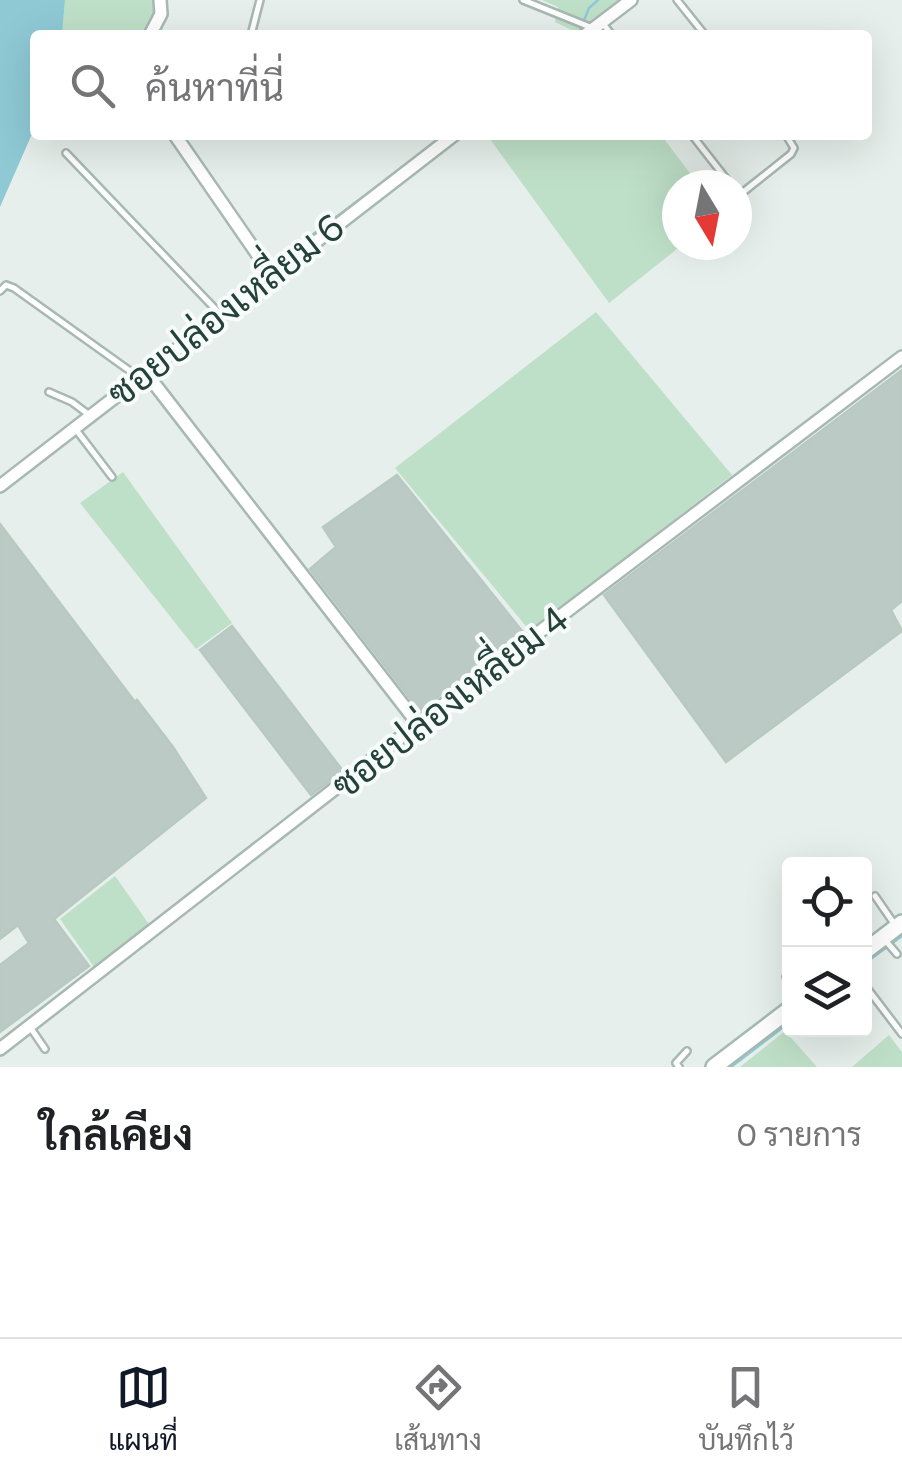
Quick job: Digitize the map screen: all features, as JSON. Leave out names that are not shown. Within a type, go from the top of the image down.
[{"type":"street","points":[[152,30],[160,14],[160,0]]},
{"type":"street","points":[[593,29],[631,0]]},
{"type":"street","points":[[178,140],[271,274]]},
{"type":"street","name":"ซอยปล่องเหลี่ยม 6","points":[[0,486],[447,140]]},
{"type":"street","name":"ซอยปล่องเหลี่ยม 4","points":[[0,1049],[418,724],[902,357]]},
{"type":"street","points":[[143,376],[418,724]]},
{"type":"street","points":[[714,1067],[782,1015]]},
{"type":"lane","points":[[251,30],[260,0]]},
{"type":"lane","points":[[523,0],[593,29]]},
{"type":"lane","points":[[676,0],[701,30]]},
{"type":"lane","points":[[696,140],[719,170]]},
{"type":"lane","points":[[752,185],[791,154],[794,148],[789,140]]},
{"type":"lane","points":[[66,153],[220,314]]},
{"type":"lane","points":[[0,290],[6,285],[14,288],[143,376]]},
{"type":"lane","points":[[50,392],[90,416]]},
{"type":"lane","points":[[75,428],[112,476]]},
{"type":"lane","points":[[876,896],[893,939]]},
{"type":"lane","points":[[872,995],[902,1034]]},
{"type":"lane","points":[[29,1026],[45,1050]]},
{"type":"lane","points":[[679,1067],[676,1064],[686,1051]]},
{"type":"green space","points":[[65,0],[156,0],[159,4],[148,30],[62,30]]},
{"type":"green space","points":[[542,0],[624,0],[581,30],[555,22],[558,7]]},
{"type":"green space","points":[[491,140],[665,140],[688,170],[662,170],[663,260],[609,303]]},
{"type":"green space","points":[[596,312],[732,475],[530,631],[395,468]]},
{"type":"green space","points":[[123,472],[232,623],[196,649],[80,503]]},
{"type":"green space","points":[[115,876],[151,927],[94,967],[60,919]]},
{"type":"green space","points":[[782,1033],[782,1037],[790,1037],[817,1067],[740,1067]]},
{"type":"green space","points":[[889,1035],[902,1052],[902,1067],[852,1067]]},
{"type":"water","points":[[0,0],[65,0],[62,30],[30,30],[30,138],[0,207]]},
{"type":"building","points":[[902,370],[902,601],[891,610],[902,631],[726,762],[604,595]]},
{"type":"building","points":[[397,475],[522,631],[420,711],[310,569],[336,547],[323,527]]},
{"type":"building","points":[[0,524],[173,747],[206,798],[54,919],[89,966],[0,1032],[0,965],[29,943],[18,925],[0,939]]},
{"type":"building","points":[[232,626],[343,771],[311,795],[200,650]]},
{"type":"waterway","points":[[580,30],[589,8],[598,0]]},
{"type":"waterway","points":[[272,265],[431,146]]},
{"type":"waterway","points":[[872,958],[902,936]]},
{"type":"waterway","points":[[731,1067],[782,1028]]}]
